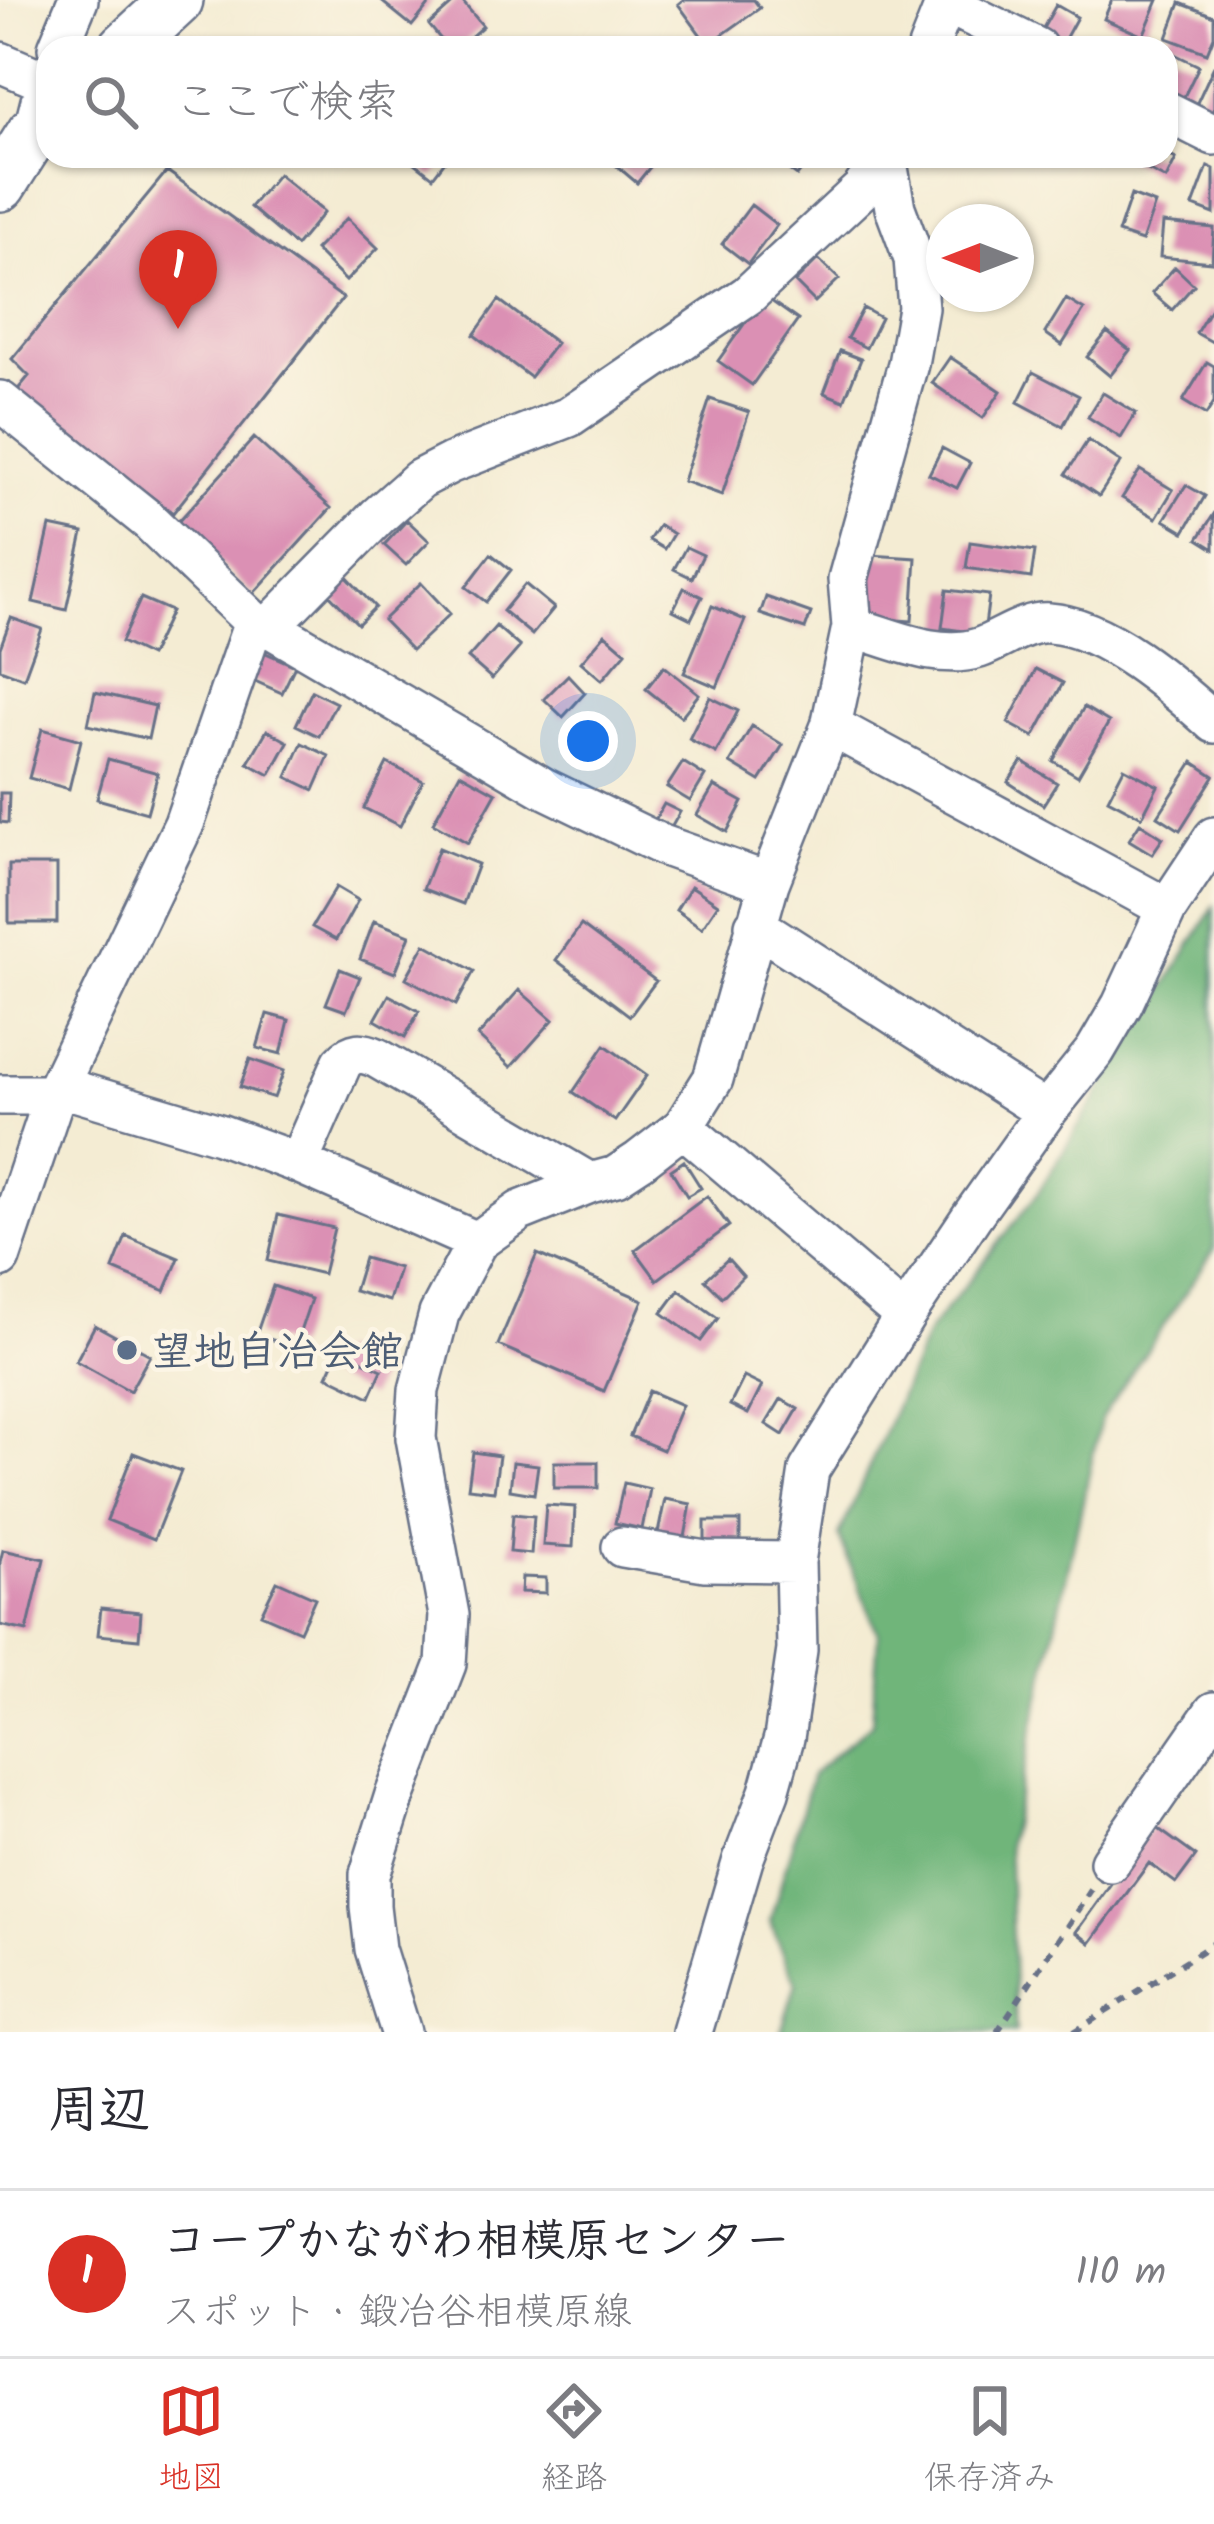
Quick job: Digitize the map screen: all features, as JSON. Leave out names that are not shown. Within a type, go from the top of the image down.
[{"type":"main road","points":[[138,36],[177,0]]},
{"type":"main road","points":[[0,185],[36,111]]},
{"type":"street","points":[[65,36],[78,0]]},
{"type":"street","points":[[933,36],[947,2],[1014,36]]},
{"type":"street","points":[[0,62],[36,85]]},
{"type":"street","points":[[1178,117],[1214,135]]},
{"type":"street","points":[[0,1258],[58,1090],[184,824],[261,625],[421,479],[569,417],[748,295],[862,189],[877,168]]},
{"type":"street","points":[[401,2032],[375,1949],[370,1874],[446,1664],[448,1615],[416,1438],[419,1390],[439,1314],[477,1242],[520,1211],[616,1176],[683,1126],[713,1079],[769,883],[831,726],[852,626],[848,579],[908,364],[918,308],[914,259],[895,208],[888,168]]},
{"type":"street","points":[[0,401],[148,520],[261,625],[544,788],[662,845],[769,883]]},
{"type":"street","points":[[852,626],[934,651],[953,652],[1042,622],[1073,626],[1107,640],[1214,723]]},
{"type":"street","points":[[831,726],[1167,908]]},
{"type":"street","points":[[692,2032],[784,1738],[796,1650],[795,1562],[809,1470],[905,1316],[1046,1112],[1096,1051],[1167,908],[1214,837]]},
{"type":"street","points":[[755,925],[1046,1112]]},
{"type":"street","points":[[298,1163],[341,1064],[349,1055],[362,1052],[590,1183]]},
{"type":"street","points":[[0,1095],[58,1090],[219,1134],[298,1163],[477,1242]]},
{"type":"street","points":[[683,1126],[905,1316]]},
{"type":"street","points":[[622,1547],[705,1561],[795,1562]]},
{"type":"street","points":[[1110,1862],[1214,1712]]},
{"type":"path","points":[[997,2032],[1110,1862]]},
{"type":"path","points":[[1074,2032],[1214,1942]]},
{"type":"green space","points":[[1214,907],[1214,1250],[1101,1419],[1008,1843],[1016,2032],[781,2032],[796,1983],[770,1922],[812,1774],[872,1723],[878,1634],[839,1536],[928,1332],[1035,1197]]},
{"type":"building","points":[[380,0],[433,0],[412,26]]},
{"type":"building","points":[[461,0],[483,26],[472,36],[438,36],[429,25]]},
{"type":"building","points":[[683,0],[754,0],[760,8],[721,36],[701,36],[678,4]]},
{"type":"building","points":[[1112,0],[1158,0],[1143,36],[1104,19]]},
{"type":"building","points":[[1180,3],[1214,16],[1214,36],[1207,53],[1178,42],[1178,36],[1168,36]]},
{"type":"building","points":[[1056,5],[1077,17],[1067,36],[1039,36]]},
{"type":"building","points":[[1178,56],[1199,66],[1178,109]]},
{"type":"building","points":[[1214,66],[1214,119],[1194,109]]},
{"type":"building","points":[[1208,166],[1214,169],[1214,214],[1193,206]]},
{"type":"building","points":[[619,168],[649,168],[637,183]]},
{"type":"building","points":[[1144,168],[1172,168],[1166,179]]},
{"type":"building","points":[[167,171],[343,298],[173,513],[15,393],[29,376],[12,359]]},
{"type":"building","points":[[278,174],[324,212],[296,246],[250,207]]},
{"type":"building","points":[[1131,195],[1155,204],[1142,241],[1118,233]]},
{"type":"building","points":[[751,205],[777,225],[748,264],[722,244]]},
{"type":"building","points":[[347,218],[378,248],[346,281],[315,250]]},
{"type":"building","points":[[1163,223],[1214,228],[1212,262],[1160,257]]},
{"type":"building","points":[[818,259],[839,279],[815,302],[795,282]]},
{"type":"building","points":[[1175,267],[1194,285],[1172,310],[1152,293]]},
{"type":"building","points":[[764,296],[798,320],[752,385],[718,361]]},
{"type":"building","points":[[1066,299],[1084,310],[1062,345],[1045,333]]},
{"type":"building","points":[[499,300],[556,343],[530,377],[474,335]]},
{"type":"building","points":[[863,308],[881,318],[866,348],[847,338]]},
{"type":"building","points":[[1214,310],[1214,343],[1196,333]]},
{"type":"building","points":[[1107,332],[1130,350],[1110,376],[1087,357]]},
{"type":"building","points":[[840,351],[861,359],[844,401],[824,393]]},
{"type":"building","points":[[950,357],[1001,391],[983,418],[932,383]]},
{"type":"building","points":[[1207,362],[1214,366],[1214,402],[1206,415],[1183,401]]},
{"type":"building","points":[[1033,372],[1079,396],[1063,426],[1018,402]]},
{"type":"building","points":[[1103,393],[1136,413],[1121,438],[1088,417]]},
{"type":"building","points":[[710,399],[749,412],[722,495],[683,481]]},
{"type":"building","points":[[254,438],[331,508],[253,594],[177,523]]},
{"type":"building","points":[[1088,440],[1121,462],[1099,496],[1066,474]]},
{"type":"building","points":[[942,448],[970,463],[957,488],[929,474]]},
{"type":"building","points":[[1140,470],[1173,490],[1156,518],[1122,498]]},
{"type":"building","points":[[1186,485],[1205,496],[1184,532],[1164,520]]},
{"type":"building","points":[[1214,514],[1214,549],[1198,539]]},
{"type":"building","points":[[407,520],[429,541],[406,565],[384,545]]},
{"type":"building","points":[[659,525],[673,534],[664,549],[649,540]]},
{"type":"building","points":[[50,526],[83,533],[66,610],[33,602]]},
{"type":"building","points":[[970,542],[1035,551],[1031,578],[966,568]]},
{"type":"building","points":[[686,547],[703,555],[692,578],[674,569]]},
{"type":"building","points":[[491,554],[511,570],[486,602],[466,587]]},
{"type":"building","points":[[870,555],[916,558],[912,621],[867,618]]},
{"type":"building","points":[[341,571],[375,607],[358,624],[323,588]]},
{"type":"building","points":[[421,583],[450,614],[412,650],[383,620]]},
{"type":"building","points":[[525,584],[554,608],[532,635],[503,611]]},
{"type":"building","points":[[684,588],[702,597],[691,619],[673,610]]},
{"type":"building","points":[[947,590],[989,595],[984,634],[942,628]]},
{"type":"building","points":[[766,597],[811,613],[805,629],[760,614]]},
{"type":"building","points":[[141,598],[171,611],[150,656],[121,642]]},
{"type":"building","points":[[712,606],[745,620],[717,687],[684,673]]},
{"type":"building","points":[[11,618],[42,629],[24,678],[0,669],[0,648]]},
{"type":"building","points":[[496,626],[520,647],[492,679],[468,658]]},
{"type":"building","points":[[605,634],[626,652],[602,680],[581,662]]},
{"type":"building","points":[[259,650],[295,666],[282,693],[246,677]]},
{"type":"building","points":[[664,666],[699,694],[681,717],[646,689]]},
{"type":"building","points":[[1036,669],[1063,683],[1034,737],[1008,723]]},
{"type":"building","points":[[568,675],[585,693],[563,717],[544,699]]},
{"type":"building","points":[[312,691],[336,703],[319,736],[296,725]]},
{"type":"building","points":[[95,692],[155,706],[148,739],[88,725]]},
{"type":"building","points":[[710,697],[738,711],[716,753],[689,739]]},
{"type":"building","points":[[1084,707],[1109,722],[1078,776],[1053,761]]},
{"type":"building","points":[[752,726],[783,745],[760,781],[730,763]]},
{"type":"building","points":[[42,729],[81,740],[69,789],[29,778]]},
{"type":"building","points":[[267,730],[288,742],[270,775],[248,763]]},
{"type":"building","points":[[302,743],[329,756],[314,790],[287,777]]},
{"type":"building","points":[[108,759],[158,773],[147,813],[97,799]]},
{"type":"building","points":[[1022,761],[1057,783],[1043,805],[1008,782]]},
{"type":"building","points":[[683,762],[705,776],[690,801],[667,787]]},
{"type":"building","points":[[1193,762],[1214,776],[1180,830],[1158,816]]},
{"type":"building","points":[[387,763],[423,781],[400,826],[364,808]]},
{"type":"building","points":[[1124,768],[1158,786],[1142,817],[1108,799]]},
{"type":"building","points":[[460,773],[496,793],[468,843],[433,823]]},
{"type":"building","points":[[714,786],[743,802],[727,832],[697,815]]},
{"type":"building","points":[[0,793],[9,793],[8,823],[0,822]]},
{"type":"building","points":[[664,804],[680,812],[671,828],[655,820]]},
{"type":"building","points":[[1140,823],[1163,838],[1152,854],[1129,840]]},
{"type":"building","points":[[439,848],[478,864],[463,904],[423,889]]},
{"type":"building","points":[[9,865],[57,865],[57,923],[9,923]]},
{"type":"building","points":[[691,886],[718,904],[702,928],[676,910]]},
{"type":"building","points":[[336,887],[358,900],[336,940],[312,927]]},
{"type":"building","points":[[374,921],[410,935],[395,973],[360,959]]},
{"type":"building","points":[[581,925],[656,981],[630,1016],[556,960]]},
{"type":"building","points":[[425,944],[474,971],[456,1005],[406,978]]},
{"type":"building","points":[[340,969],[360,977],[346,1011],[326,1004]]},
{"type":"building","points":[[519,990],[553,1020],[511,1067],[478,1036]]},
{"type":"building","points":[[389,995],[419,1011],[405,1037],[375,1020]]},
{"type":"building","points":[[267,1014],[289,1020],[281,1054],[257,1048]]},
{"type":"building","points":[[605,1045],[647,1075],[615,1121],[573,1092]]},
{"type":"building","points":[[250,1059],[284,1071],[274,1098],[240,1087]]},
{"type":"building","points":[[684,1161],[701,1188],[687,1196],[671,1170]]},
{"type":"building","points":[[707,1196],[729,1226],[657,1280],[635,1250]]},
{"type":"building","points":[[278,1215],[334,1228],[323,1274],[268,1261]]},
{"type":"building","points":[[126,1236],[179,1258],[165,1291],[113,1269]]},
{"type":"building","points":[[537,1254],[643,1300],[604,1391],[498,1345]]},
{"type":"building","points":[[364,1258],[399,1268],[389,1301],[354,1291]]},
{"type":"building","points":[[728,1259],[743,1276],[722,1297],[705,1280]]},
{"type":"building","points":[[273,1286],[311,1299],[295,1347],[256,1335]]},
{"type":"building","points":[[679,1290],[718,1318],[701,1341],[662,1313]]},
{"type":"building","points":[[95,1325],[150,1355],[130,1391],[76,1361]]},
{"type":"building","points":[[339,1350],[382,1370],[370,1397],[327,1376]]},
{"type":"building","points":[[744,1377],[762,1386],[748,1414],[730,1405]]},
{"type":"building","points":[[649,1391],[682,1405],[663,1450],[630,1436]]},
{"type":"building","points":[[781,1399],[798,1409],[783,1435],[766,1424]]},
{"type":"building","points":[[473,1452],[499,1456],[494,1491],[468,1488]]},
{"type":"building","points":[[133,1453],[181,1471],[154,1539],[107,1520]]},
{"type":"building","points":[[513,1462],[538,1465],[534,1494],[510,1490]]},
{"type":"building","points":[[554,1462],[598,1462],[598,1488],[554,1488]]},
{"type":"building","points":[[624,1483],[650,1489],[642,1529],[615,1523]]},
{"type":"building","points":[[665,1499],[691,1504],[684,1543],[657,1538]]},
{"type":"building","points":[[546,1505],[575,1507],[573,1547],[543,1545]]},
{"type":"building","points":[[513,1514],[534,1516],[531,1554],[510,1552]]},
{"type":"building","points":[[705,1521],[740,1521],[740,1554],[705,1554]]},
{"type":"building","points":[[3,1550],[44,1559],[27,1631],[0,1625]]},
{"type":"building","points":[[522,1577],[546,1578],[546,1593],[521,1592]]},
{"type":"building","points":[[277,1581],[315,1598],[300,1631],[261,1614]]},
{"type":"building","points":[[101,1608],[141,1612],[139,1639],[98,1635]]},
{"type":"building","points":[[1153,1825],[1196,1856],[1176,1883],[1149,1863],[1090,1943],[1076,1932]]},
{"type":"place","name":"コープかながわ相模原センター","points":[[178,329]]},
{"type":"place","name":"望地自治会館","points":[[127,1350]]}]
